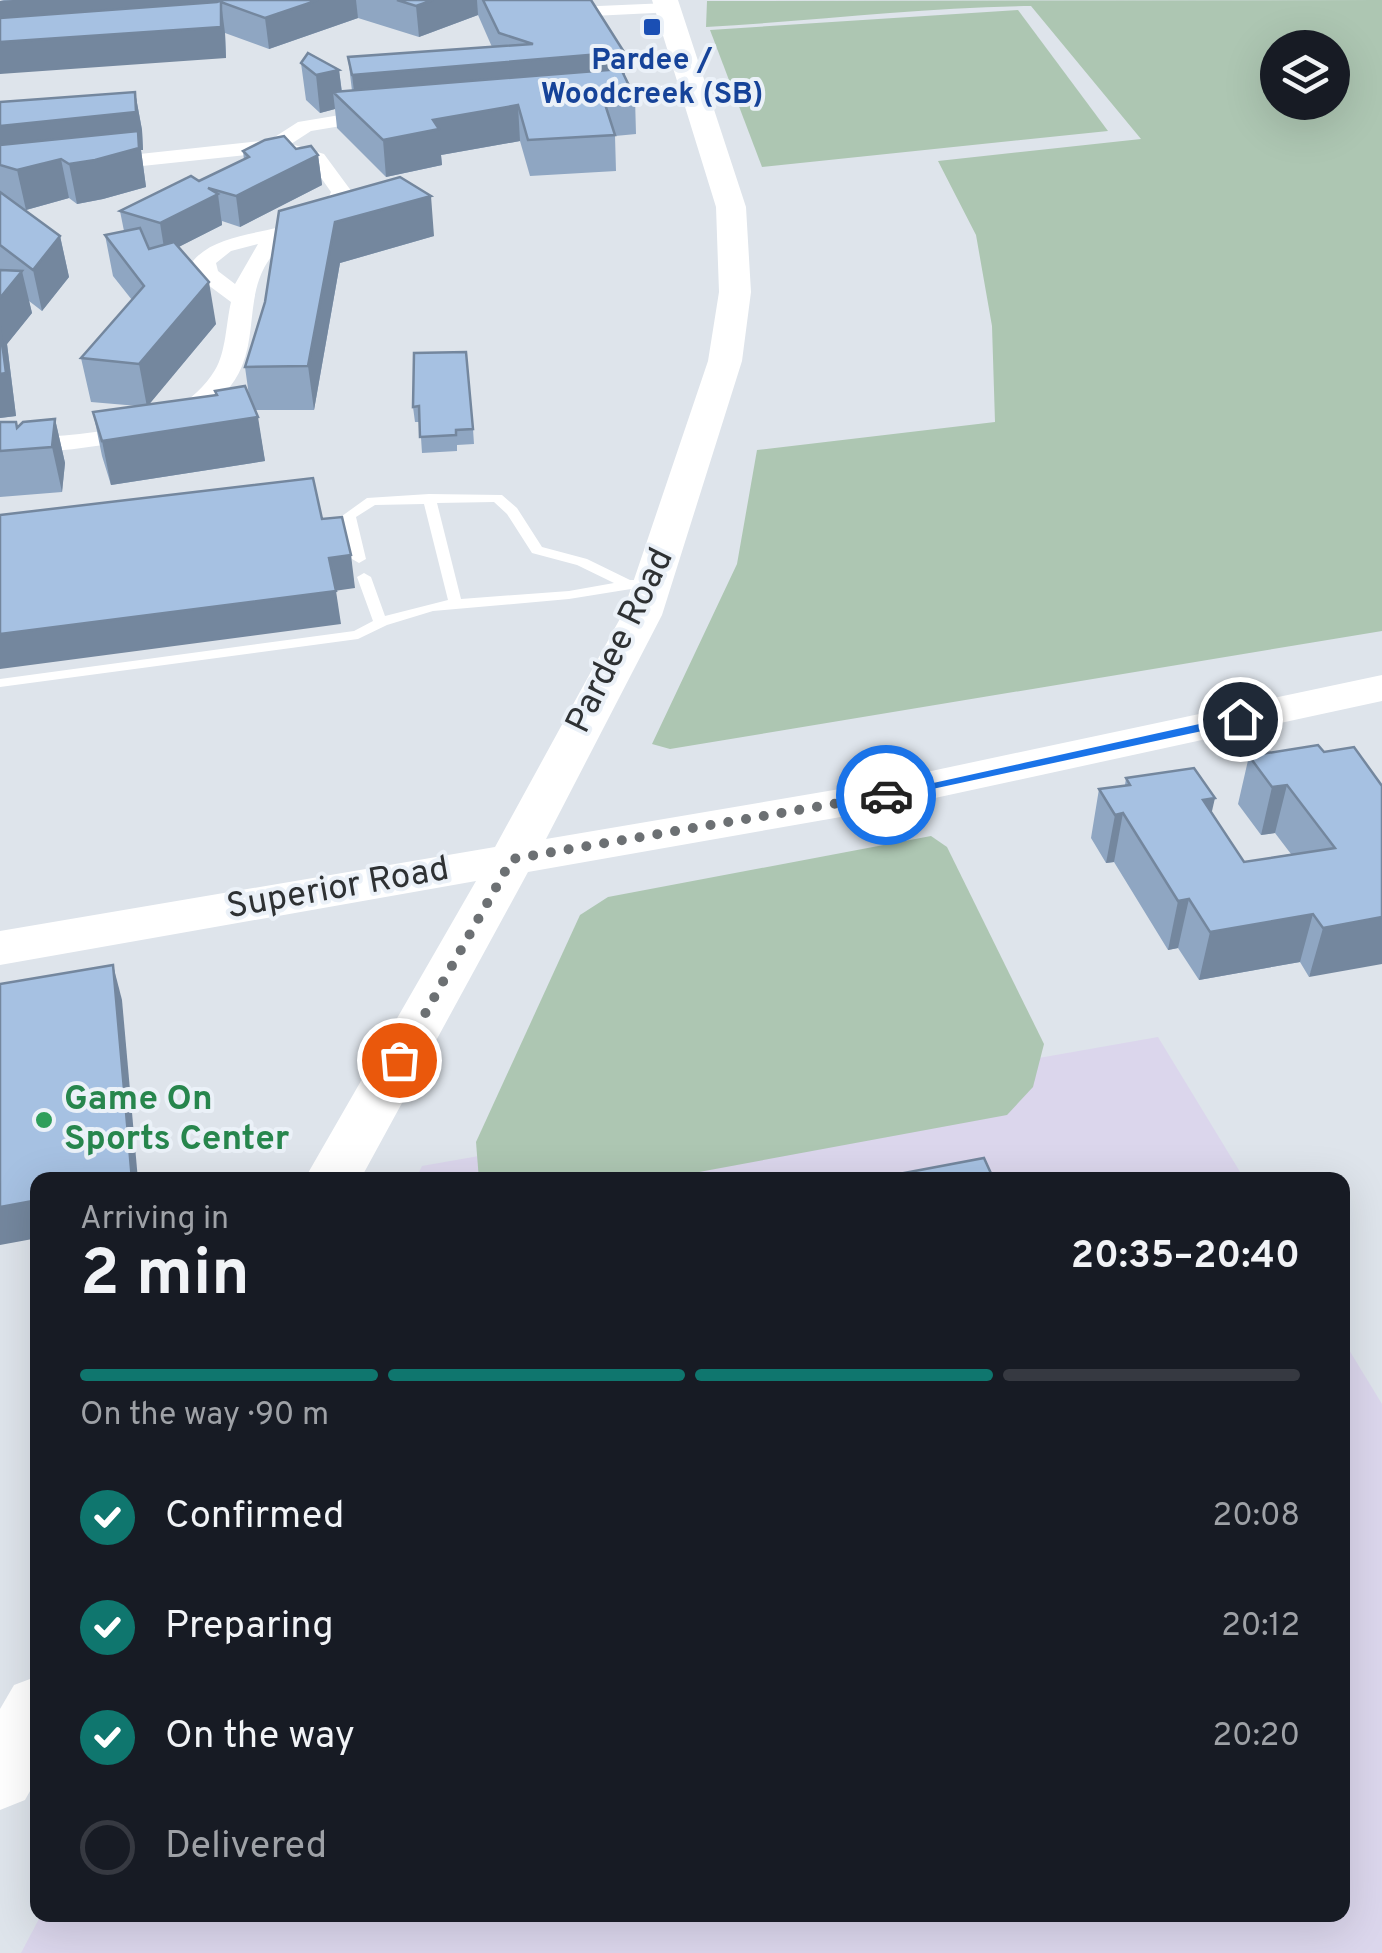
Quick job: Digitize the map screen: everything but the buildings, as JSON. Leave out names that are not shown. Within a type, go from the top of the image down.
[{"type":"main road","name":"Pardee Road","points":[[336,1172],[512,859],[642,615],[638,583],[725,361],[736,292],[731,207],[666,4]]},
{"type":"main road","name":"Superior Road","points":[[0,948],[874,797],[1382,688]]},
{"type":"main road","points":[[0,1776],[30,1722]]},
{"type":"street","points":[[536,9],[598,0]]},
{"type":"street","points":[[576,4],[666,4]]},
{"type":"street","points":[[566,105],[696,96]]},
{"type":"street","points":[[276,146],[290,133],[323,121],[407,118],[308,154]]},
{"type":"street","points":[[0,175],[236,147],[276,146],[308,154],[339,184],[342,199],[326,214],[296,228],[223,246],[204,261],[208,274],[245,302]]},
{"type":"street","points":[[0,446],[97,438],[150,425],[197,403],[224,379],[257,258],[296,228]]},
{"type":"lane","points":[[429,498],[456,602]]},
{"type":"lane","points":[[359,559],[349,516],[372,501],[497,498],[512,510],[537,550],[638,583]]},
{"type":"lane","points":[[364,577],[380,621]]},
{"type":"lane","points":[[0,684],[358,636],[380,621],[456,602],[571,595],[638,583]]},
{"type":"shaded area","points":[[1158,1037],[1240,1172],[419,1172],[422,1166]]},
{"type":"shaded area","points":[[1350,1351],[1382,1404],[1382,1953],[21,1953],[37,1922],[1350,1922]]},
{"type":"green space","points":[[1382,0],[1382,631],[670,749],[652,744],[737,564],[757,450],[995,422],[992,326],[976,235],[938,161],[1141,139],[1031,6],[706,27],[707,1]]},
{"type":"green space","points":[[1018,10],[1108,131],[762,167],[710,30]]},
{"type":"green space","points":[[931,836],[947,847],[1044,1044],[1033,1087],[1007,1115],[699,1172],[478,1172],[476,1142],[580,915],[608,897]]},
{"type":"way so far","points":[[399,1060],[512,859],[600,847],[886,795]]},
{"type":"place","name":"Pardee / Woodcreek (SB)","points":[[652,27]]},
{"type":"place","name":"Game On Sports Center","points":[[44,1120]]},
{"type":"route","points":[[886,795],[1240,719]]}]
